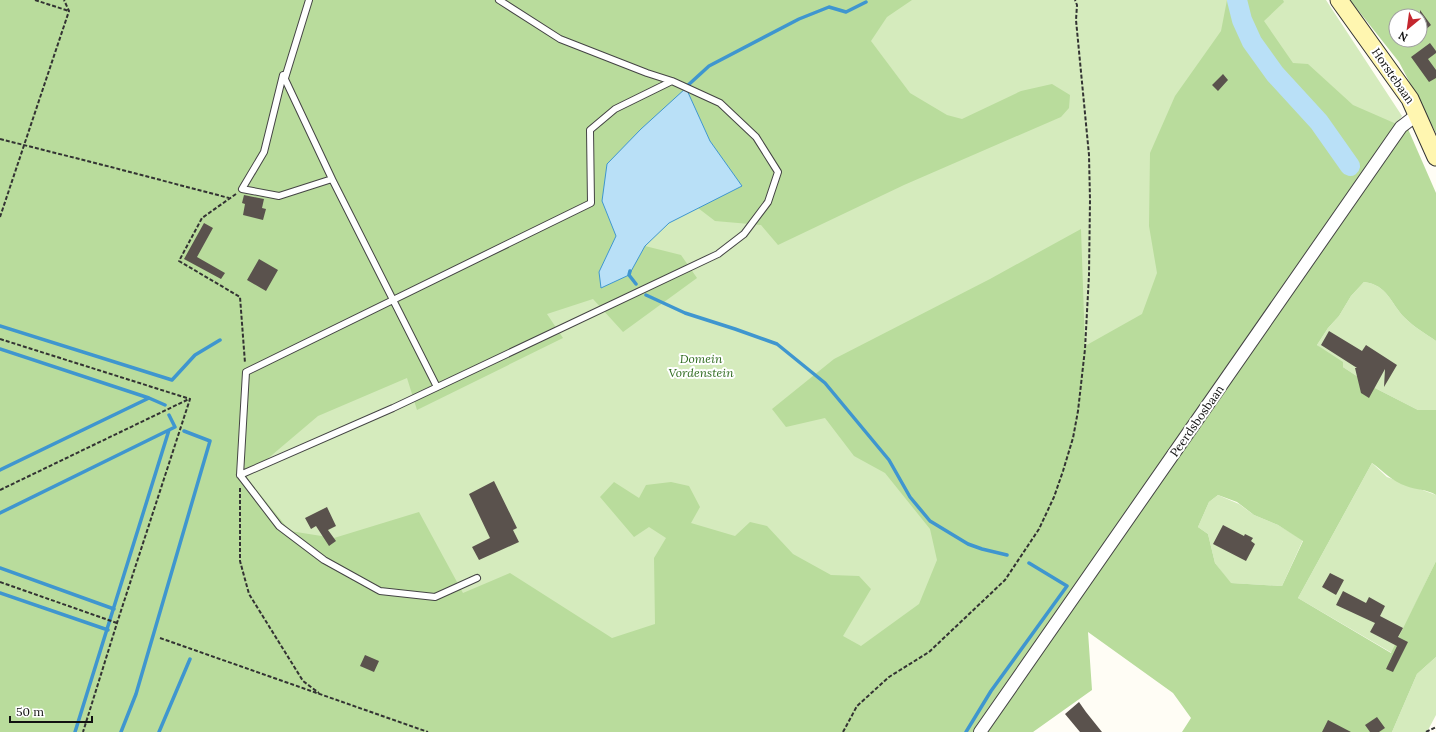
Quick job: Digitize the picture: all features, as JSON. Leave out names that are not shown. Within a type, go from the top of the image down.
[{"type":"street","name":"Horstebaan","points":[[1339,0],[1410,99],[1436,157]]},
{"type":"street","name":"Peerdsbosbaan","points":[[980,732],[1401,127],[1418,114]]},
{"type":"lane","points":[[309,0],[284,78],[332,179],[437,387]]},
{"type":"lane","points":[[240,475],[393,408],[718,254],[744,234],[768,202],[778,172],[756,137],[720,103],[672,81],[647,73],[560,39],[499,0]]},
{"type":"lane","points":[[284,78],[283,75],[264,152],[242,189],[279,196],[332,179]]},
{"type":"lane","points":[[477,578],[436,597],[380,591],[324,560],[279,526],[240,475],[246,372],[591,203],[590,130],[615,109],[672,81]]},
{"type":"path","points":[[35,0],[69,11]]},
{"type":"path","points":[[0,217],[69,11],[64,0]]},
{"type":"path","points":[[843,732],[857,706],[889,677],[929,652],[1005,580],[1039,529],[1054,497],[1063,471],[1073,438],[1078,411],[1085,349],[1089,275],[1089,155],[1076,20],[1077,5],[1075,0]]},
{"type":"path","points":[[0,139],[230,198]]},
{"type":"path","points":[[242,189],[202,218],[178,261],[240,297],[246,372]]},
{"type":"path","points":[[0,339],[190,399]]},
{"type":"path","points":[[0,490],[190,399]]},
{"type":"path","points":[[83,732],[116,623],[190,399]]},
{"type":"path","points":[[240,475],[240,561],[249,594],[303,681],[322,695]]},
{"type":"path","points":[[0,582],[116,623]]},
{"type":"path","points":[[160,638],[428,732]]},
{"type":"path","points":[[1426,732],[1436,727]]},
{"type":"green space","name":"Domein Vordenstein","points":[[0,0],[1326,0],[1402,116],[1131,488],[966,732],[0,732]]},
{"type":"green space","name":"Domein Vordenstein","points":[[0,0],[912,0],[887,17],[871,41],[910,93],[947,115],[962,119],[1021,91],[1052,84],[1070,95],[1069,108],[1061,117],[904,185],[778,245],[761,225],[715,221],[698,208],[742,186],[710,141],[686,88],[602,201],[616,236],[599,272],[629,275],[645,246],[681,255],[697,278],[623,332],[593,299],[547,314],[563,338],[417,410],[407,378],[318,416],[246,477],[290,531],[334,538],[419,512],[463,593],[510,573],[612,638],[655,624],[654,558],[666,538],[649,527],[634,537],[600,497],[614,482],[639,498],[646,485],[671,482],[689,486],[700,507],[691,523],[735,536],[750,522],[767,526],[793,554],[831,575],[859,576],[871,589],[843,636],[861,646],[919,604],[937,560],[930,529],[885,473],[854,456],[825,418],[786,427],[772,409],[834,359],[990,279],[1081,229],[1085,346],[1142,314],[1157,273],[1149,226],[1150,153],[1175,96],[1221,31],[1227,0],[1283,0],[1284,2],[1264,21],[1293,63],[1308,64],[1353,105],[1408,129],[1436,193],[1436,341],[1405,318],[1384,291],[1372,284],[1364,282],[1351,296],[1339,316],[1328,328],[1317,345],[1343,362],[1343,367],[1375,388],[1418,410],[1436,410],[1436,495],[1401,484],[1392,479],[1372,463],[1298,598],[1391,653],[1436,561],[1436,657],[1417,674],[1392,732],[1182,732],[1191,718],[1173,693],[1088,632],[1092,690],[1033,732],[0,732]],"holes":[[[1218,495],[1237,502],[1254,515],[1278,525],[1303,541],[1282,586],[1231,583],[1215,563],[1208,534],[1198,527],[1209,502]]]},
{"type":"green space","points":[[1350,0],[1436,0],[1436,133],[1399,62]]},
{"type":"green space","points":[[1364,282],[1372,284],[1384,291],[1405,318],[1436,341],[1436,410],[1418,410],[1375,388],[1343,367],[1317,345],[1328,328],[1339,316],[1351,296]]},
{"type":"green space","points":[[1372,463],[1387,477],[1436,495],[1436,561],[1392,653],[1298,598]]},
{"type":"green space","points":[[1218,495],[1239,504],[1254,515],[1278,525],[1303,540],[1282,586],[1230,583],[1215,563],[1208,534],[1198,527],[1209,502]]},
{"type":"green space","points":[[1436,657],[1436,715],[1427,732],[1392,732],[1417,674]]},
{"type":"water","points":[[686,88],[710,141],[742,186],[669,223],[645,246],[629,275],[601,288],[599,272],[616,236],[602,201],[607,164],[641,129]]},
{"type":"building","points":[[1430,43],[1436,51],[1436,53],[1428,59],[1436,70],[1436,78],[1429,82],[1411,57],[1423,48],[1428,48],[1428,44]]},
{"type":"building","points":[[1223,74],[1228,80],[1218,91],[1212,85]]},
{"type":"building","points":[[244,195],[264,199],[262,208],[266,209],[263,220],[243,215],[245,204],[242,203]]},
{"type":"building","points":[[204,223],[213,228],[197,257],[225,273],[221,279],[184,259]]},
{"type":"building","points":[[259,259],[278,270],[266,291],[247,280]]},
{"type":"building","points":[[1329,331],[1362,351],[1366,345],[1397,365],[1384,387],[1385,369],[1369,398],[1361,393],[1355,368],[1357,368],[1321,345]]},
{"type":"building","points":[[494,481],[517,528],[513,530],[519,542],[479,560],[472,547],[490,538],[469,494]]},
{"type":"building","points":[[327,507],[336,526],[328,530],[336,541],[329,546],[316,526],[311,529],[305,518]]},
{"type":"building","points":[[1223,525],[1244,536],[1245,534],[1253,538],[1251,541],[1255,544],[1246,561],[1213,544]]},
{"type":"building","points":[[1330,573],[1344,580],[1336,595],[1322,587]]},
{"type":"building","points":[[1343,591],[1366,603],[1369,597],[1385,606],[1380,616],[1403,628],[1398,637],[1408,642],[1393,672],[1386,669],[1397,646],[1370,632],[1375,623],[1336,605]]},
{"type":"building","points":[[365,655],[379,661],[374,672],[360,666]]},
{"type":"building","points":[[1079,702],[1102,732],[1080,732],[1065,714]]},
{"type":"building","points":[[1377,717],[1385,728],[1379,732],[1370,732],[1365,725]]},
{"type":"building","points":[[1328,720],[1351,732],[1322,732]]},
{"type":"waterway","points":[[1237,0],[1242,20],[1252,42],[1275,74],[1319,122],[1350,166]]},
{"type":"waterway","points":[[686,87],[709,66],[799,19],[829,7],[846,12],[866,2]]},
{"type":"waterway","points":[[630,271],[629,275],[636,284]]},
{"type":"waterway","points":[[646,295],[685,313],[777,344],[825,383],[889,460],[910,497],[930,521],[968,544],[1007,555]]},
{"type":"waterway","points":[[0,326],[172,380],[195,355],[220,340]]},
{"type":"waterway","points":[[0,349],[149,398],[165,405]]},
{"type":"waterway","points":[[0,470],[149,398]]},
{"type":"waterway","points":[[0,513],[175,427],[169,415]]},
{"type":"waterway","points":[[75,732],[169,430]]},
{"type":"waterway","points":[[121,732],[136,694],[210,441],[184,431]]},
{"type":"waterway","points":[[966,732],[991,691],[1067,586],[1029,563]]},
{"type":"waterway","points":[[0,568],[114,609]]},
{"type":"waterway","points":[[0,593],[108,630]]},
{"type":"waterway","points":[[159,732],[190,659]]}]
